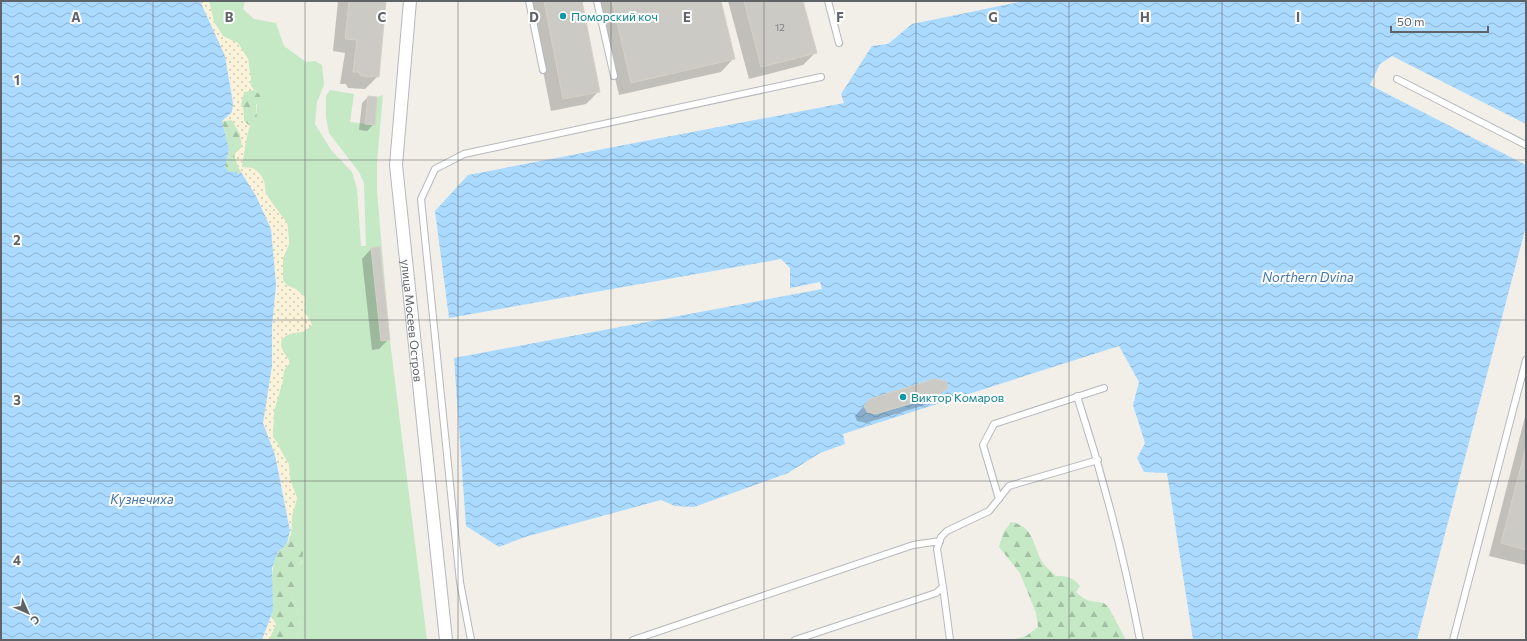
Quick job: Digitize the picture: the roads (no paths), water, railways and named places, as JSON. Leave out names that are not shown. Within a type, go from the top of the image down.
[{"type":"street","name":"улица Мосеев Остров","points":[[410,1],[396,165],[446,640]]},
{"type":"lane","points":[[529,1],[543,70]]},
{"type":"lane","points":[[597,1],[614,76]]},
{"type":"lane","points":[[828,1],[840,43]]},
{"type":"lane","points":[[471,640],[460,582],[421,199],[435,169],[464,154],[821,77]]},
{"type":"lane","points":[[1397,79],[1526,145]]},
{"type":"lane","points":[[1453,640],[1526,360]]},
{"type":"lane","points":[[999,499],[982,445],[994,424],[1104,388]]},
{"type":"lane","points":[[1077,396],[1098,460],[1128,578],[1140,640]]},
{"type":"lane","points":[[950,640],[937,549],[941,536],[947,531],[989,511],[1009,486],[1098,460]]},
{"type":"lane","points":[[633,640],[913,545],[940,541]]},
{"type":"lane","points":[[795,640],[936,593],[942,587]]},
{"type":"water","name":"Кузнечиха","points":[[1,1],[200,1],[225,56],[233,104],[232,112],[222,121],[229,150],[225,166],[229,172],[232,171],[239,174],[241,172],[256,196],[271,229],[276,285],[272,326],[272,366],[263,423],[275,455],[290,531],[287,543],[278,552],[272,568],[273,610],[262,640],[1,640]]},
{"type":"water","name":"Northern Dvina","points":[[1024,1],[1526,1],[1526,124],[1392,56],[1380,64],[1370,85],[1526,165],[1526,226],[1417,640],[1193,640],[1167,473],[1144,472],[1137,458],[1145,443],[1133,405],[1139,382],[1119,346],[843,434],[845,444],[820,453],[788,473],[694,507],[675,506],[661,500],[525,537],[499,547],[466,526],[454,358],[822,289],[820,282],[790,288],[790,268],[781,259],[449,318],[435,211],[468,175],[844,103],[841,94],[872,46],[888,44],[912,24]]},
{"type":"place","name":"Поморский коч","points":[[563,16]]},
{"type":"place","name":"Виктор Комаров","points":[[903,397]]}]
